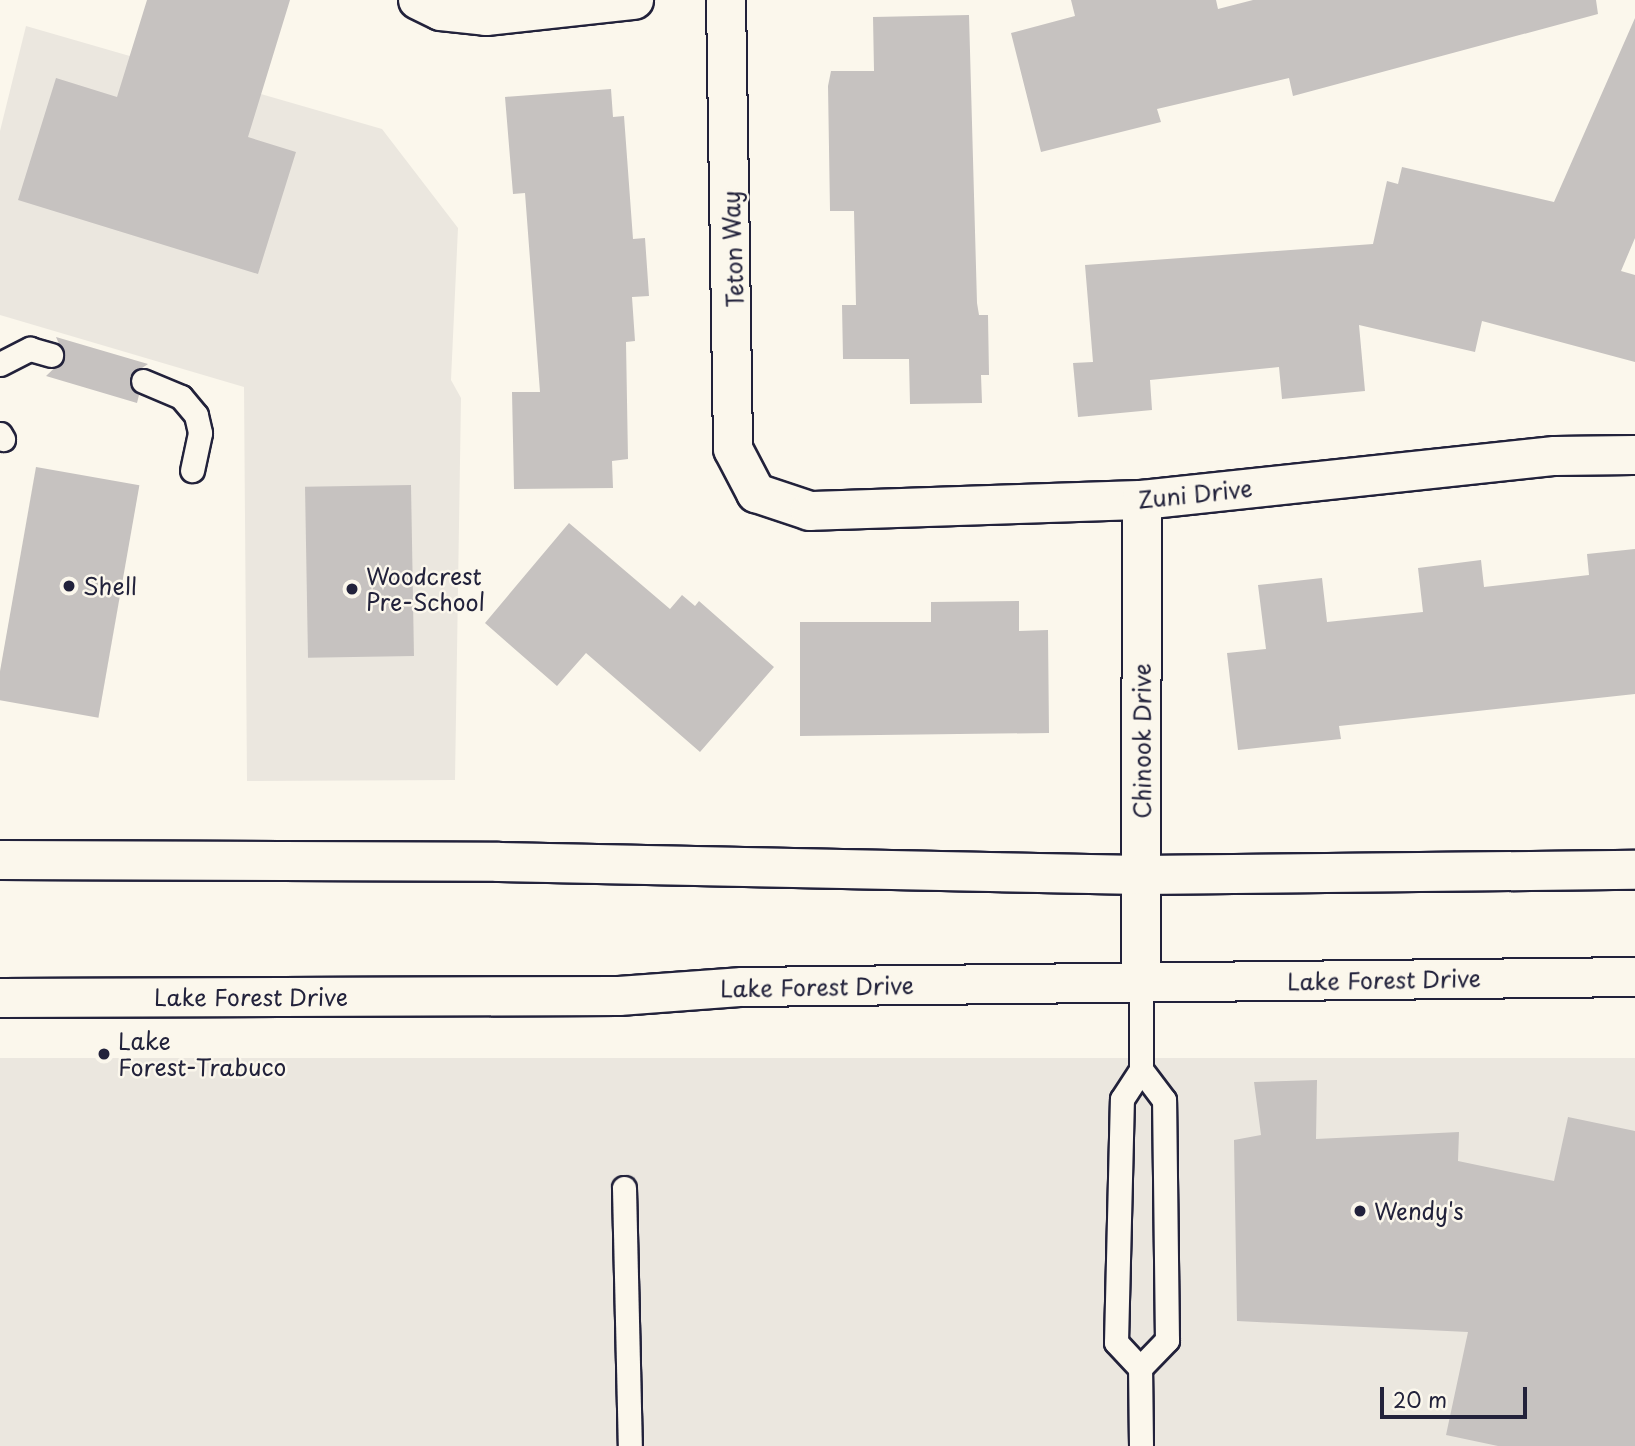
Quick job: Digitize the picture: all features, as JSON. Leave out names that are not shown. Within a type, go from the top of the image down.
[{"type":"main road","points":[[418,0],[441,11],[486,16],[634,0]]},
{"type":"main road","name":"Teton Way","points":[[726,0],[733,449],[756,493]]},
{"type":"main road","name":"Zuni Drive","points":[[756,493],[810,511],[1142,500],[1555,456],[1635,455]]},
{"type":"main road","name":"Chinook Drive","points":[[1141,982],[1142,500]]},
{"type":"main road","points":[[0,860],[540,862],[1141,875],[1635,870]]},
{"type":"main road","name":"Lake Forest Drive","points":[[0,998],[619,996],[743,987],[1635,977]]},
{"type":"lane","points":[[0,363],[30,349],[51,355]]},
{"type":"lane","points":[[143,381],[181,397],[196,415],[200,433],[192,470]]},
{"type":"lane","points":[[1141,982],[1141,1070],[1122,1098],[1116,1342],[1140,1368],[1141,1446]]},
{"type":"lane","points":[[1140,1368],[1167,1340],[1164,1100],[1141,1070]]},
{"type":"lane","points":[[624,1188],[630,1446]]},
{"type":"shaded area","name":"Woodcrest Pre-School","points":[[26,26],[382,129],[458,228],[451,380],[461,398],[455,780],[247,781],[244,387],[0,315],[0,131]]},
{"type":"shaded area","points":[[0,1058],[1635,1058],[1635,1446],[0,1446]]},
{"type":"building","points":[[147,0],[290,0],[248,137],[296,152],[258,274],[18,200],[56,78],[117,97]]},
{"type":"building","points":[[1071,0],[1216,0],[1218,9],[1253,0],[1596,0],[1598,14],[1293,96],[1289,78],[1157,109],[1161,122],[1041,152],[1011,33],[1075,16]]},
{"type":"building","points":[[969,15],[977,303],[979,315],[988,315],[989,375],[981,375],[982,403],[910,404],[909,359],[843,359],[842,305],[856,305],[854,211],[830,211],[828,86],[831,71],[874,71],[873,17]]},
{"type":"building","points":[[1635,18],[1635,238],[1621,271],[1635,275],[1635,362],[1482,321],[1475,352],[1359,325],[1365,391],[1282,399],[1279,367],[1150,380],[1152,410],[1078,417],[1073,363],[1093,362],[1085,265],[1373,244],[1387,181],[1398,184],[1402,167],[1554,202]]},
{"type":"building","points":[[611,89],[613,117],[624,116],[633,239],[645,238],[649,296],[632,297],[635,341],[626,342],[628,459],[612,461],[613,488],[514,489],[512,392],[540,392],[525,193],[513,194],[505,97]]},
{"type":"building","points":[[56,337],[148,364],[130,376],[132,389],[139,395],[137,403],[46,376],[65,358]]},
{"type":"building","name":"Shell","points":[[36,467],[139,485],[98,718],[0,700],[0,671]]},
{"type":"building","points":[[411,485],[414,656],[308,658],[305,487]]},
{"type":"building","points":[[569,523],[670,609],[682,595],[695,606],[699,601],[774,667],[700,752],[586,653],[557,686],[485,623]]},
{"type":"building","points":[[1635,549],[1635,694],[1339,726],[1341,739],[1238,750],[1227,653],[1266,649],[1258,585],[1322,578],[1327,622],[1423,612],[1418,568],[1481,560],[1484,587],[1589,575],[1587,554]]},
{"type":"building","points":[[1019,601],[1019,631],[1048,630],[1049,733],[800,736],[800,622],[931,622],[931,602]]},
{"type":"building","points":[[1317,1080],[1316,1139],[1459,1132],[1458,1161],[1554,1181],[1568,1117],[1635,1131],[1635,1446],[1498,1446],[1446,1435],[1468,1332],[1237,1321],[1234,1140],[1261,1135],[1254,1082]]},
{"type":"place","name":"Shell","points":[[69,586]]},
{"type":"place","name":"Woodcrest Pre-School","points":[[352,589]]},
{"type":"place","name":"Lake Forest-Trabuco","points":[[104,1054]]},
{"type":"place","name":"Wendy's","points":[[1360,1211]]}]
